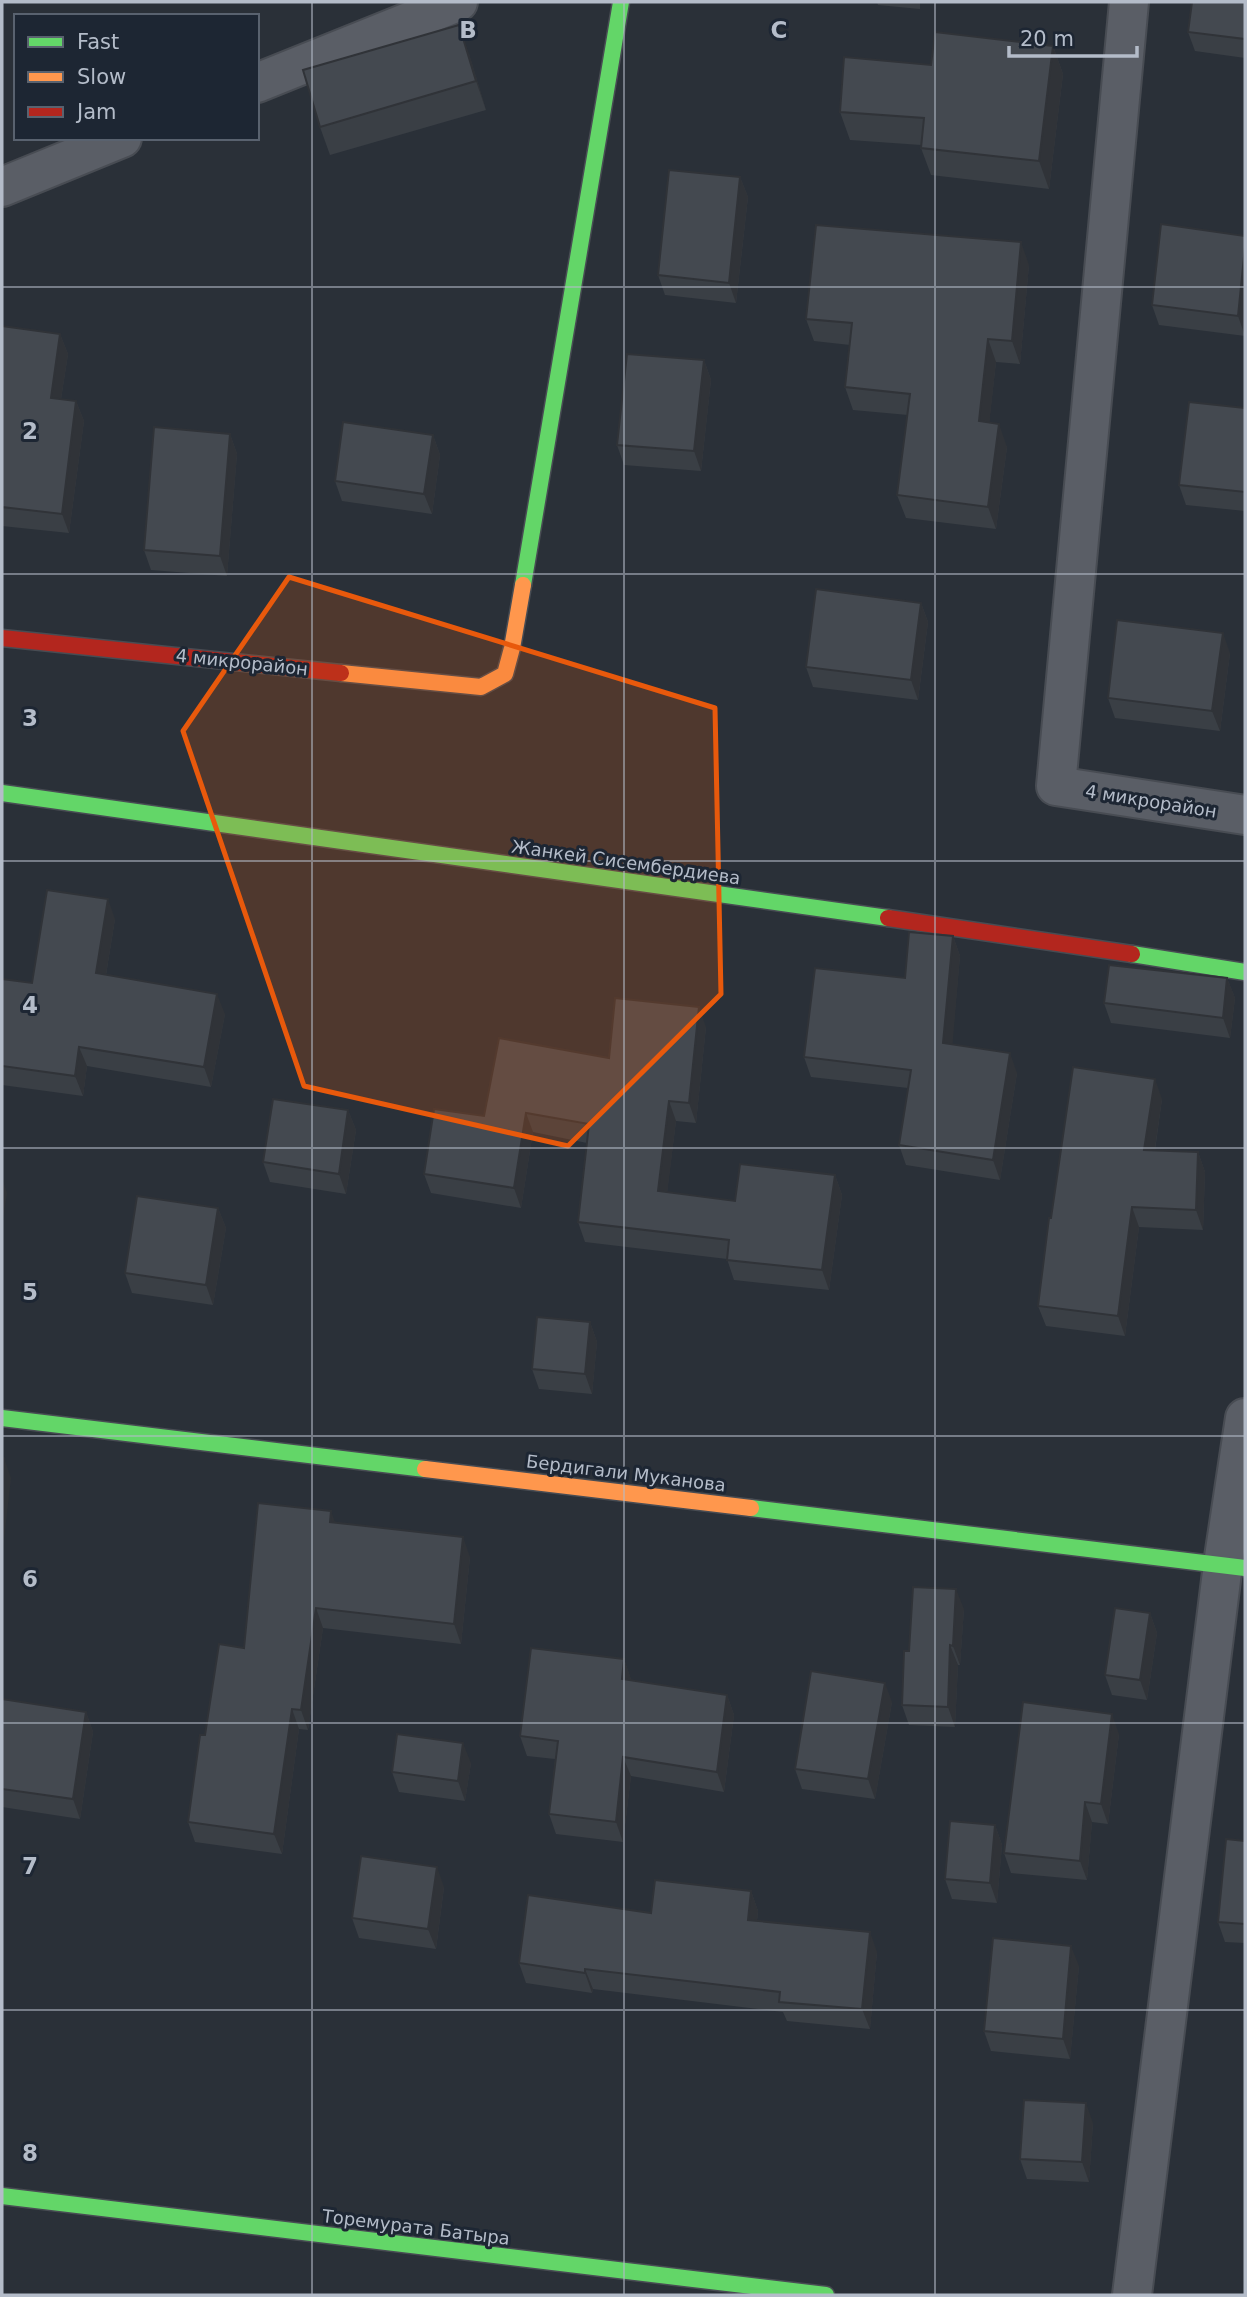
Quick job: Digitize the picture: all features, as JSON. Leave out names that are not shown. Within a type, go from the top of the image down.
[{"type":"street","points":[[259,82],[458,2]]},
{"type":"street","name":"4 микрорайон","points":[[2,638],[481,687],[505,674],[512,648],[621,2]]},
{"type":"street","name":"4 микрорайон","points":[[1129,2],[1056,786],[1245,815]]},
{"type":"street","points":[[2,187],[117,140]]},
{"type":"street","name":"Жанкей Сисембердиева","points":[[2,793],[1035,939],[1245,972]]},
{"type":"street","name":"Бердигали Муканова","points":[[2,1418],[1234,1566]]},
{"type":"street","points":[[1132,2295],[1234,1566],[1245,1418]]},
{"type":"street","name":"Торемурата Батыра","points":[[2,2196],[826,2295]]},
{"type":"highlighted area","points":[[289,577],[715,708],[721,994],[568,1146],[304,1086],[183,731]]},
{"type":"building","points":[[1192,2],[1245,2],[1245,39],[1188,32]]},
{"type":"building","points":[[459,25],[476,81],[320,127],[303,70]]},
{"type":"building","points":[[935,32],[1053,46],[1039,161],[921,148],[924,118],[840,112],[844,57],[931,65]]},
{"type":"building","points":[[669,170],[740,177],[729,283],[658,275]]},
{"type":"building","points":[[1161,224],[1245,236],[1238,316],[1152,305]]},
{"type":"building","points":[[816,225],[1021,242],[1012,341],[988,339],[979,421],[999,424],[988,507],[897,495],[910,394],[845,387],[852,323],[806,319]]},
{"type":"building","points":[[2,326],[60,334],[51,398],[76,401],[62,514],[2,507]]},
{"type":"building","points":[[627,354],[704,360],[694,451],[617,445]]},
{"type":"building","points":[[1189,402],[1245,408],[1245,492],[1179,485]]},
{"type":"building","points":[[343,422],[433,435],[424,494],[335,481]]},
{"type":"building","points":[[154,427],[230,434],[220,556],[144,550]]},
{"type":"building","points":[[816,589],[921,603],[911,680],[806,667]]},
{"type":"building","points":[[1117,620],[1223,633],[1212,711],[1108,698]]},
{"type":"building","points":[[47,890],[108,899],[96,973],[217,994],[204,1067],[79,1047],[75,1076],[2,1066],[2,979],[32,983]]},
{"type":"building","points":[[909,932],[953,936],[943,1043],[1010,1053],[993,1160],[899,1145],[911,1070],[804,1057],[815,968],[905,978]]},
{"type":"building","points":[[1109,965],[1227,978],[1223,1018],[1104,1003]]},
{"type":"building","points":[[615,998],[699,1007],[689,1103],[669,1101],[658,1191],[735,1201],[740,1164],[835,1175],[822,1270],[727,1260],[729,1240],[578,1222],[589,1124],[526,1113],[514,1188],[424,1174],[434,1109],[484,1116],[499,1038],[609,1058]]},
{"type":"building","points":[[1073,1067],[1155,1079],[1144,1150],[1198,1152],[1196,1210],[1132,1207],[1118,1316],[1038,1306]]},
{"type":"building","points":[[273,1099],[348,1110],[339,1174],[263,1162]]},
{"type":"building","points":[[137,1196],[218,1208],[206,1285],[125,1273]]},
{"type":"building","points":[[537,1317],[590,1322],[585,1374],[532,1369]]},
{"type":"building","points":[[258,1503],[331,1511],[330,1522],[463,1537],[454,1624],[316,1608],[301,1710],[292,1709],[274,1834],[188,1822],[200,1735],[205,1735],[219,1644],[244,1648]]},
{"type":"building","points":[[913,1587],[956,1589],[953,1646],[950,1645],[948,1707],[902,1705],[904,1651],[909,1651]]},
{"type":"building","points":[[1115,1608],[1150,1613],[1140,1680],[1105,1675]]},
{"type":"building","points":[[531,1648],[624,1659],[622,1679],[727,1695],[717,1772],[623,1757],[616,1822],[549,1814],[558,1741],[520,1736]]},
{"type":"building","points":[[811,1671],[885,1683],[868,1779],[795,1769]]},
{"type":"building","points":[[2,1699],[86,1712],[73,1799],[2,1789]]},
{"type":"building","points":[[1023,1702],[1112,1714],[1101,1804],[1085,1802],[1080,1861],[1004,1853]]},
{"type":"building","points":[[397,1734],[463,1743],[458,1781],[392,1772]]},
{"type":"building","points":[[950,1821],[995,1825],[990,1883],[945,1879]]},
{"type":"building","points":[[1226,1839],[1245,1841],[1245,1924],[1218,1922]]},
{"type":"building","points":[[361,1856],[437,1867],[428,1929],[352,1918]]},
{"type":"building","points":[[655,1880],[751,1891],[748,1920],[870,1932],[862,2009],[779,2002],[780,1992],[585,1969],[585,1973],[519,1963],[528,1895],[651,1913]]},
{"type":"building","points":[[993,1938],[1071,1946],[1063,2039],[984,2031]]},
{"type":"building","points":[[1024,2100],[1086,2103],[1082,2162],[1020,2159]]},
{"type":"traffic: fast","points":[[523,585],[621,2]]},
{"type":"traffic: fast","points":[[2,793],[888,918]]},
{"type":"traffic: fast","points":[[1132,954],[1245,972]]},
{"type":"traffic: fast","points":[[2,1418],[425,1469]]},
{"type":"traffic: fast","points":[[751,1508],[1245,1568]]},
{"type":"traffic: fast","points":[[2,2196],[826,2295]]},
{"type":"traffic: slow","points":[[341,673],[481,687],[505,674],[523,585]]},
{"type":"traffic: slow","points":[[425,1469],[751,1508]]},
{"type":"traffic: jam","points":[[2,638],[341,673]]},
{"type":"traffic: jam","points":[[888,918],[1132,954]]}]
